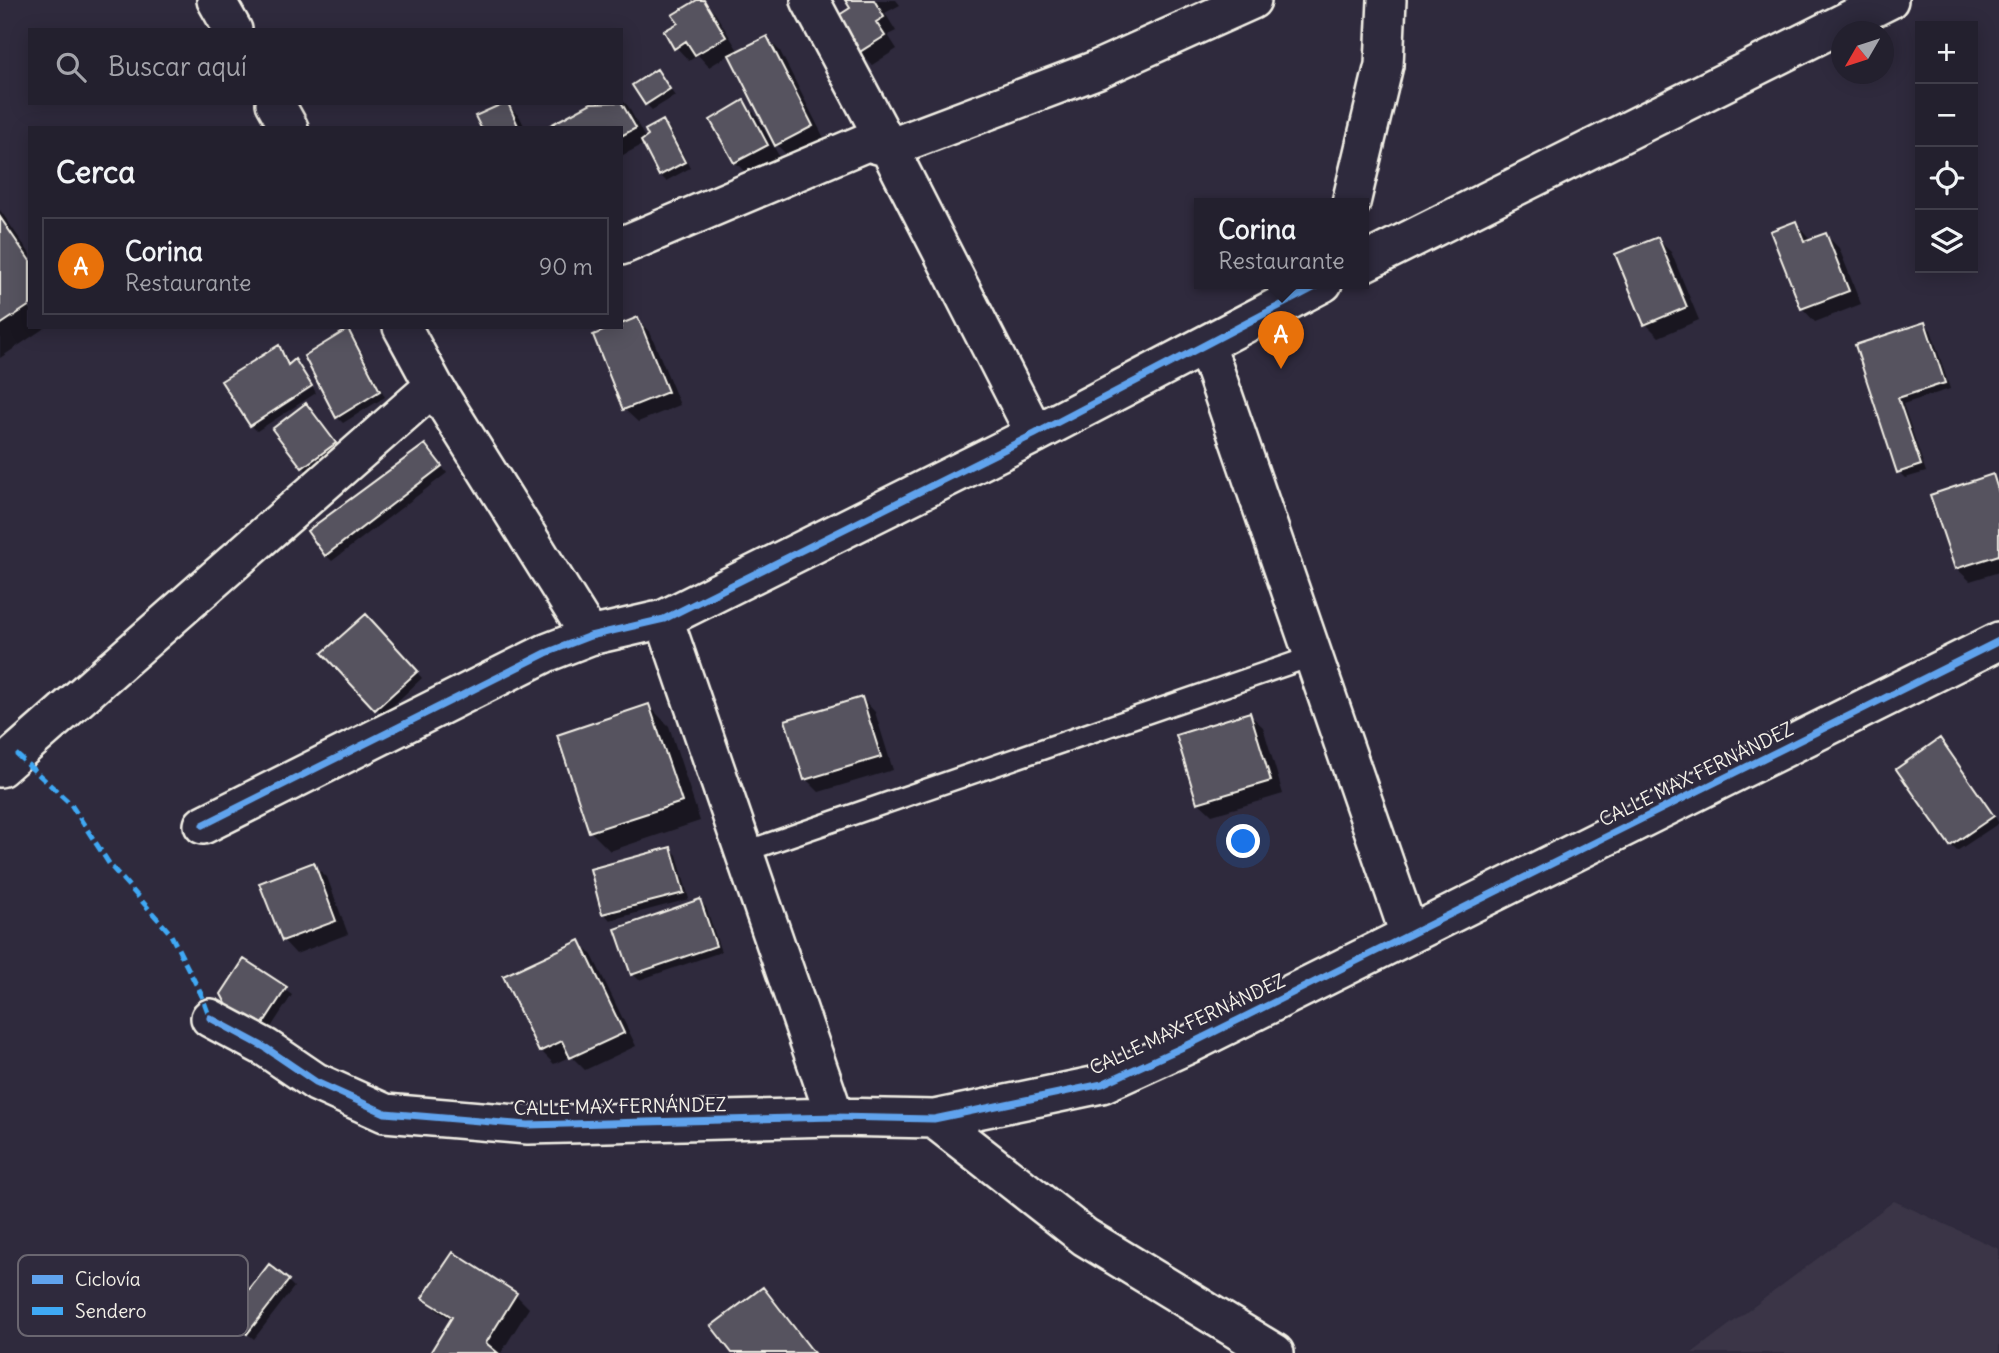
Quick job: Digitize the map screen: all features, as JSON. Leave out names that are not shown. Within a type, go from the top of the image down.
[{"type":"street","points":[[216,0],[232,28]]},
{"type":"street","points":[[810,0],[1035,434]]},
{"type":"street","points":[[623,245],[867,142],[889,148],[1096,70],[1252,0]]},
{"type":"street","points":[[1352,198],[1384,65],[1387,0]]},
{"type":"street","points":[[1369,260],[1889,0]]},
{"type":"street","points":[[276,105],[288,126]]},
{"type":"street","points":[[203,825],[546,653],[590,636],[664,619],[1035,434],[1312,289]]},
{"type":"street","points":[[413,330],[434,386],[590,636]]},
{"type":"street","points":[[1206,345],[1409,934]]},
{"type":"street","points":[[0,768],[434,386]]},
{"type":"street","points":[[664,619],[835,1117]]},
{"type":"street","name":"CALLE MAX FERNÁNDEZ","points":[[210,1017],[266,1048],[316,1082],[385,1113],[528,1125],[835,1117],[934,1119],[1102,1084],[1192,1043],[1999,641]]},
{"type":"street","points":[[934,1119],[1085,1237],[1275,1353]]},
{"type":"lane","points":[[744,852],[1313,656]]},
{"type":"shaded area","points":[[1894,1201],[1999,1249],[1999,1353],[1692,1353]]},
{"type":"building","points":[[697,0],[704,0],[726,37],[695,55],[686,41],[674,49],[664,31],[678,23],[672,15]]},
{"type":"building","points":[[845,0],[874,0],[884,17],[876,22],[885,36],[858,53],[836,17],[850,8]]},
{"type":"building","points":[[767,36],[813,126],[775,146],[729,55]]},
{"type":"building","points":[[657,69],[670,89],[645,105],[632,85]]},
{"type":"building","points":[[744,100],[768,145],[734,163],[710,120]]},
{"type":"building","points":[[500,105],[509,105],[518,126],[480,126],[475,116]]},
{"type":"building","points":[[587,105],[623,105],[636,128],[623,135],[623,126],[549,126]]},
{"type":"building","points":[[663,120],[685,162],[659,176],[641,141],[648,136],[645,130]]},
{"type":"building","points":[[0,217],[28,258],[28,306],[0,325]]},
{"type":"building","points":[[1796,221],[1804,241],[1826,233],[1849,291],[1801,309],[1770,231]]},
{"type":"building","points":[[1658,237],[1687,307],[1644,325],[1615,254]]},
{"type":"building","points":[[638,317],[668,392],[623,410],[593,335],[608,329],[623,329],[623,323]]},
{"type":"building","points":[[1925,322],[1945,383],[1898,398],[1921,465],[1897,473],[1855,345]]},
{"type":"building","points":[[348,329],[380,391],[336,418],[304,356]]},
{"type":"building","points":[[279,345],[288,365],[295,359],[312,386],[250,426],[221,381]]},
{"type":"building","points":[[306,403],[336,443],[302,468],[272,429]]},
{"type":"building","points":[[425,444],[442,466],[325,556],[307,531]]},
{"type":"building","points":[[1993,474],[1999,493],[1999,555],[1955,569],[1930,495]]},
{"type":"building","points":[[366,614],[418,671],[375,710],[322,653]]},
{"type":"building","points":[[862,697],[881,757],[804,780],[785,720]]},
{"type":"building","points":[[649,704],[682,802],[589,832],[557,735]]},
{"type":"building","points":[[1250,712],[1271,781],[1197,803],[1176,735]]},
{"type":"building","points":[[1940,738],[1994,816],[1950,846],[1896,769]]},
{"type":"building","points":[[671,847],[684,893],[602,914],[590,869]]},
{"type":"building","points":[[314,862],[336,921],[282,941],[259,883]]},
{"type":"building","points":[[700,899],[716,946],[631,975],[615,929]]},
{"type":"building","points":[[580,940],[624,1033],[570,1058],[562,1041],[539,1052],[503,976]]},
{"type":"building","points":[[244,959],[287,987],[257,1033],[233,1017],[221,994]]},
{"type":"building","points":[[453,1252],[517,1293],[486,1343],[498,1353],[430,1353],[452,1317],[422,1298]]},
{"type":"building","points":[[269,1264],[289,1280],[248,1333],[248,1291]]},
{"type":"building","points":[[763,1287],[814,1353],[732,1353],[711,1326]]},
{"type":"marked path","points":[[16,754],[70,803],[110,865],[170,933],[202,996],[210,1018]]},
{"type":"cycle path","points":[[203,825],[546,653],[590,636],[664,619],[1035,434],[1312,289]]},
{"type":"cycle path","points":[[210,1018],[266,1048],[316,1082],[385,1113],[528,1125],[835,1117],[934,1119],[1102,1084],[1192,1043],[1999,641]]},
{"type":"place","name":"Corina","points":[[1281,369]]}]
